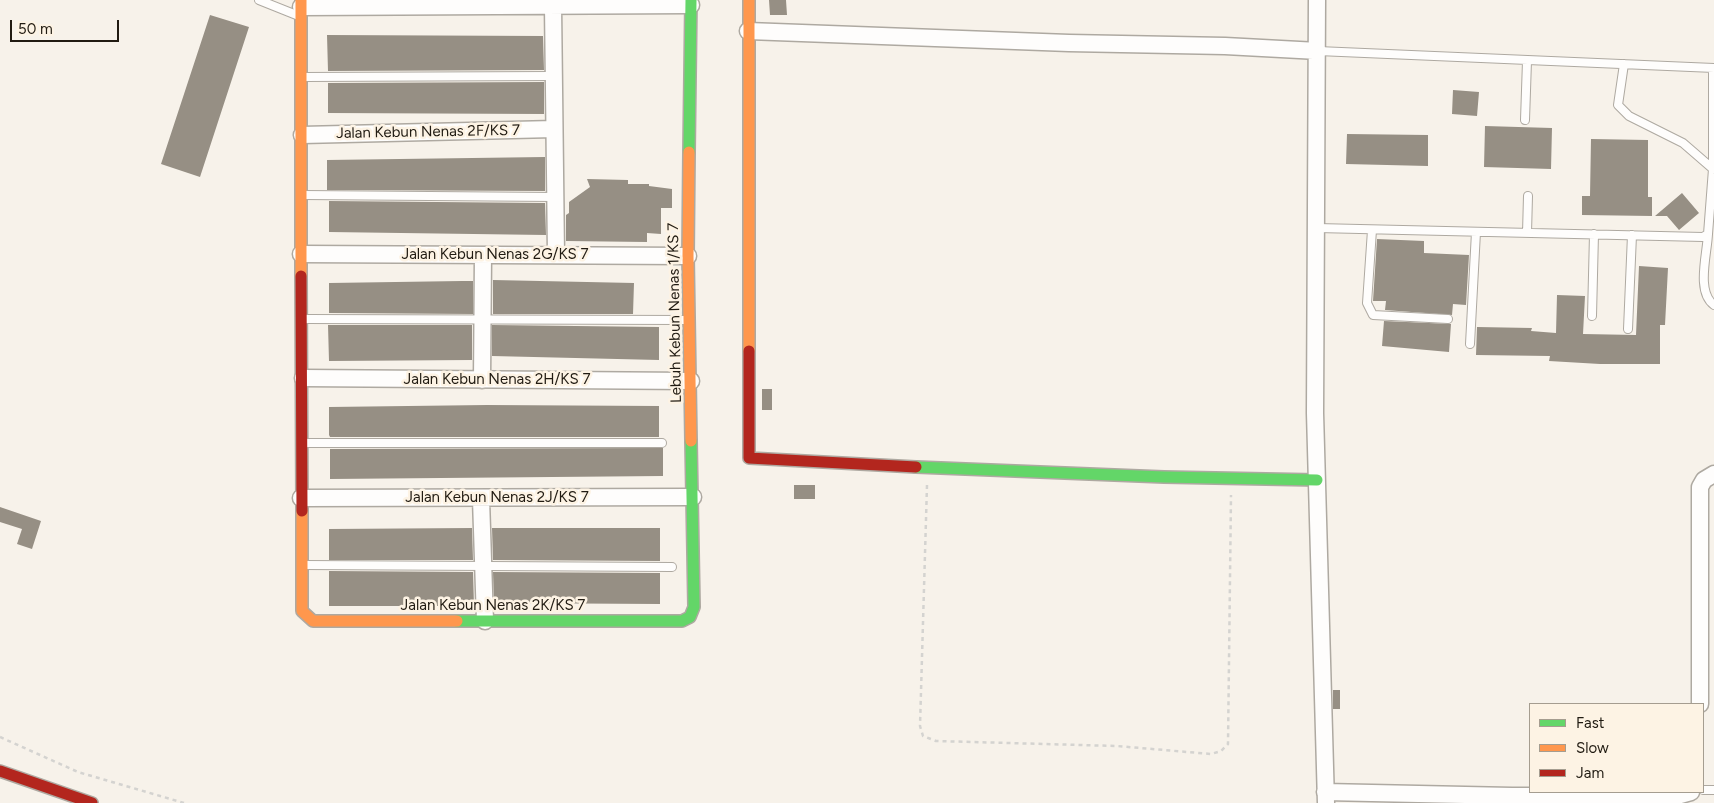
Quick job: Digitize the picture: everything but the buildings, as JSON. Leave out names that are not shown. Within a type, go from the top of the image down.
[{"type":"main road","points":[[748,0],[748,455],[755,460],[928,468],[1317,480]]},
{"type":"main road","name":"Lebuh Kebun Nenas 1/KS 7","points":[[682,621],[690,617],[694,607],[688,256],[691,2]]},
{"type":"main road","points":[[301,8],[302,564]]},
{"type":"main road","name":"Jalan Kebun Nenas 2K/KS 7","points":[[302,564],[302,611],[306,617],[313,620],[682,621]]},
{"type":"main road","points":[[0,771],[92,803]]},
{"type":"street","points":[[1317,0],[1317,480],[1325,797],[1677,796],[1688,793]]},
{"type":"street","points":[[301,8],[552,6],[691,2]]},
{"type":"street","points":[[552,6],[556,255]]},
{"type":"street","points":[[748,31],[1069,44],[1225,46],[1318,51]]},
{"type":"street","name":"Jalan Kebun Nenas 2F/KS 7","points":[[302,135],[554,129]]},
{"type":"street","name":"Jalan Kebun Nenas 2G/KS 7","points":[[301,254],[688,256]]},
{"type":"street","points":[[482,380],[483,255]]},
{"type":"street","name":"Jalan Kebun Nenas 2H/KS 7","points":[[303,378],[691,380]]},
{"type":"street","points":[[1700,703],[1700,487],[1704,480],[1714,474]]},
{"type":"street","name":"Jalan Kebun Nenas 2J/KS 7","points":[[301,498],[693,498]]},
{"type":"street","points":[[481,498],[485,620]]},
{"type":"lane","points":[[259,0],[301,8]]},
{"type":"lane","points":[[1318,51],[1713,68],[1713,168],[1708,234],[1711,247],[1704,289],[1707,300],[1714,305]]},
{"type":"lane","points":[[1525,120],[1527,61]]},
{"type":"lane","points":[[1624,64],[1618,105],[1629,116],[1683,143],[1713,168]]},
{"type":"lane","points":[[301,77],[553,76]]},
{"type":"lane","points":[[301,196],[555,197]]},
{"type":"lane","points":[[1527,233],[1528,196]]},
{"type":"lane","points":[[1316,228],[1703,237],[1708,234]]},
{"type":"lane","points":[[1372,230],[1367,303],[1373,314],[1448,319]]},
{"type":"lane","points":[[1470,344],[1476,232]]},
{"type":"lane","points":[[1592,316],[1594,234]]},
{"type":"lane","points":[[1628,329],[1632,235]]},
{"type":"lane","points":[[302,319],[689,320]]},
{"type":"lane","points":[[301,443],[662,443]]},
{"type":"lane","points":[[302,564],[672,567]]},
{"type":"path","points":[[928,468],[920,726],[923,736],[936,741],[1117,746],[1212,754],[1228,744],[1232,478]]},
{"type":"path","points":[[0,737],[78,772],[184,803]]},
{"type":"traffic: fast","points":[[689,152],[691,0]]},
{"type":"traffic: fast","points":[[457,621],[682,621],[690,617],[694,607],[691,441]]},
{"type":"traffic: fast","points":[[916,467],[1164,477],[1317,480]]},
{"type":"traffic: slow","points":[[301,0],[301,276]]},
{"type":"traffic: slow","points":[[749,0],[749,351]]},
{"type":"traffic: slow","points":[[689,152],[688,256],[691,441]]},
{"type":"traffic: slow","points":[[302,511],[302,611],[313,621],[457,621]]},
{"type":"traffic: jam","points":[[301,276],[302,511]]},
{"type":"traffic: jam","points":[[749,351],[749,458],[916,467]]},
{"type":"traffic: jam","points":[[0,771],[92,803]]}]
